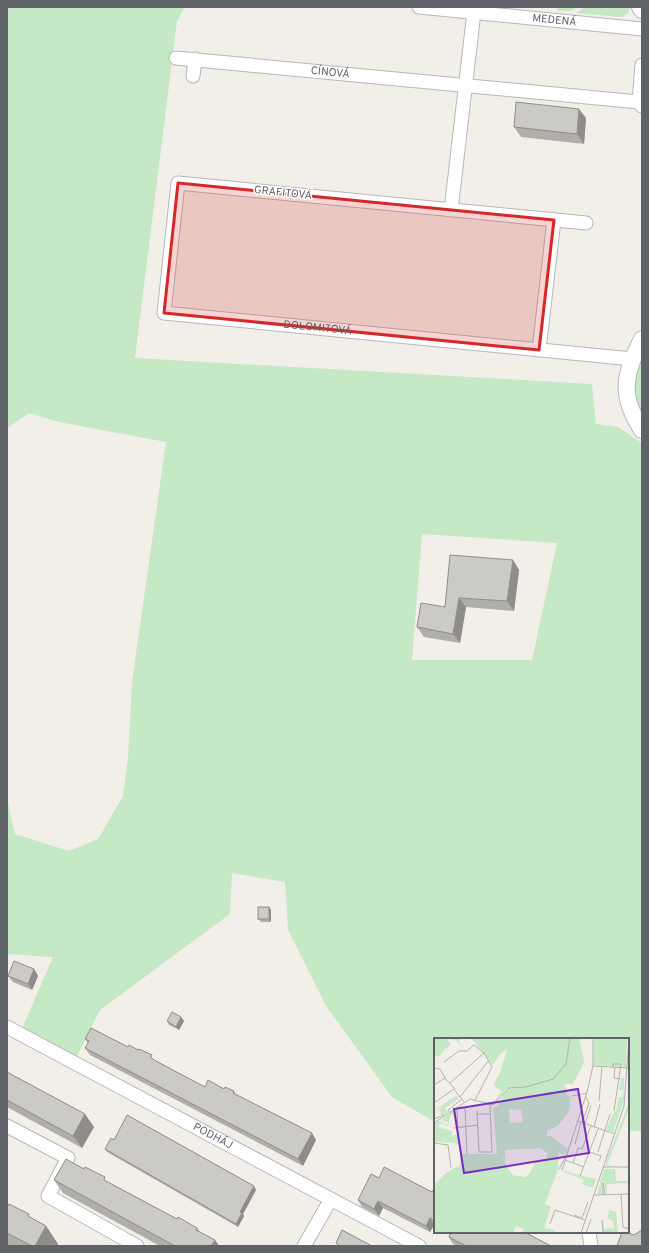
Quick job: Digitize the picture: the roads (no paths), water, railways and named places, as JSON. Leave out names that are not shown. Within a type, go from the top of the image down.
[{"type":"street","name":"MEDENÁ","points":[[419,7],[642,29]]},
{"type":"street","points":[[451,210],[474,12]]},
{"type":"street","name":"CÍNOVÁ","points":[[176,58],[640,104],[642,65]]},
{"type":"street","points":[[193,76],[195,60]]},
{"type":"street","name":"GRAFITOVÁ","points":[[171,246],[178,183],[586,223]]},
{"type":"street","points":[[539,350],[554,220]]},
{"type":"street","name":"DOLOMITOVÁ","points":[[171,246],[164,313],[632,359]]},
{"type":"street","points":[[642,339],[632,359],[627,376],[626,387],[628,399],[636,420],[642,430]]},
{"type":"street","name":"PODHÁJ","points":[[7,1027],[419,1246]]},
{"type":"street","points":[[7,1126],[68,1158],[48,1196],[137,1246]]},
{"type":"street","points":[[304,1246],[331,1199]]},
{"type":"street","points":[[589,1233],[591,1246]]}]
